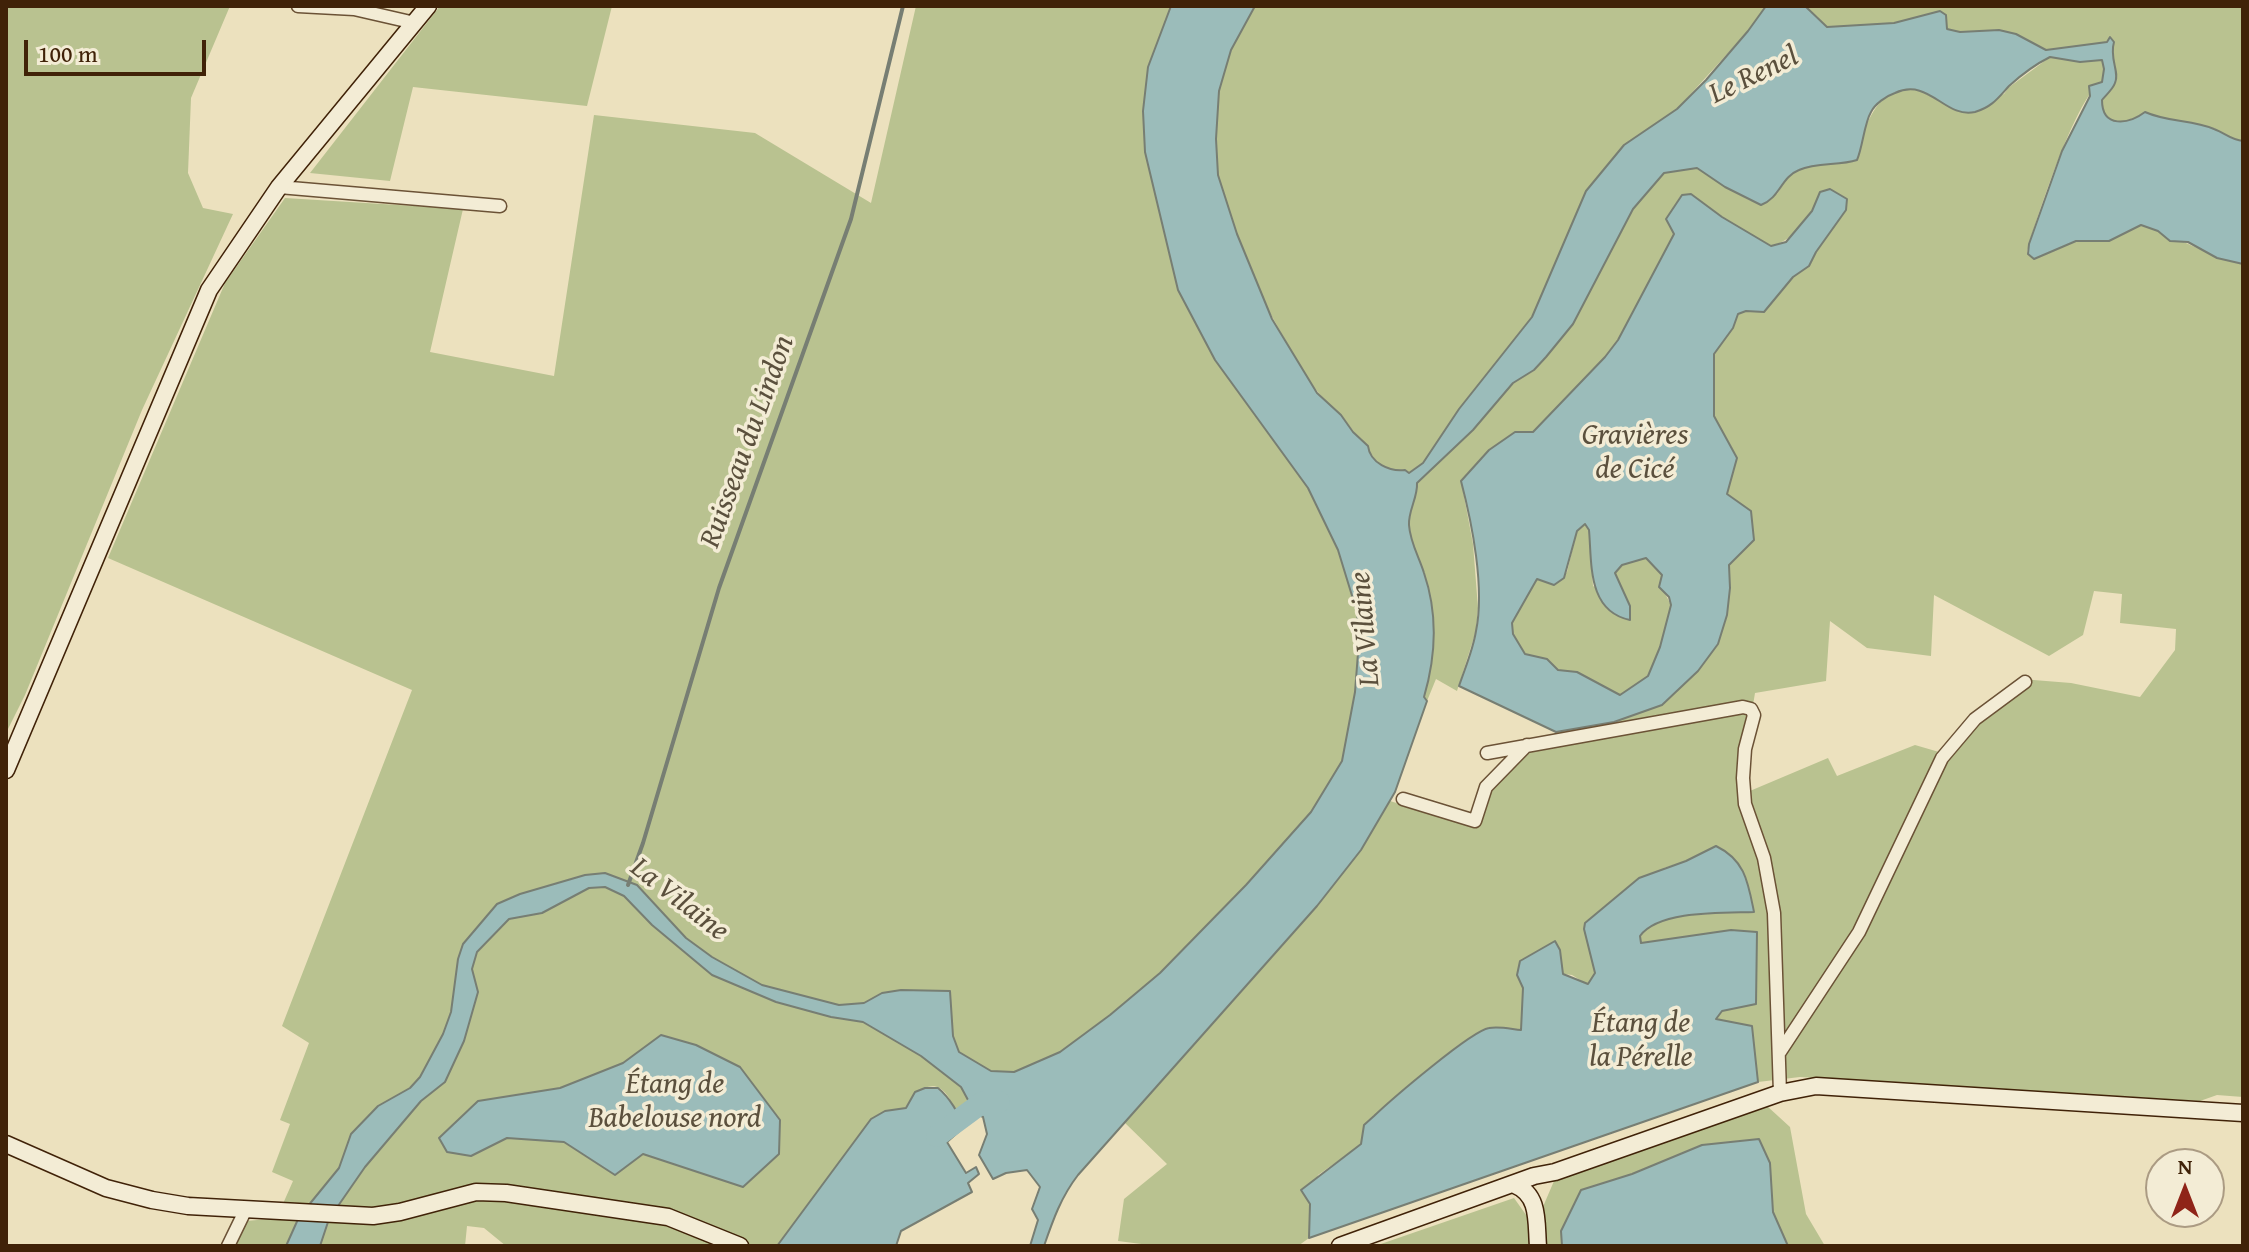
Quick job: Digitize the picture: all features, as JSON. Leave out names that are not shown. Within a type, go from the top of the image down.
[{"type":"street","points":[[298,6],[354,9],[415,23]]},
{"type":"street","points":[[6,770],[209,290],[279,187],[428,6]]},
{"type":"street","points":[[279,187],[500,206]]},
{"type":"street","points":[[1780,1052],[1859,932],[1942,758],[1975,719],[2025,682]]},
{"type":"street","points":[[1487,753],[1743,707],[1751,709],[1754,715],[1745,749],[1745,804],[1764,858],[1774,913],[1780,1093]]},
{"type":"street","points":[[1403,799],[1475,821],[1486,787],[1527,745]]},
{"type":"street","points":[[1340,1246],[1780,1093],[1816,1086],[2243,1113]]},
{"type":"street","points":[[6,1144],[94,1183],[136,1196],[188,1206],[385,1215],[441,1202],[453,1196],[495,1193],[642,1211],[712,1232],[740,1246]]},
{"type":"street","points":[[1535,1205],[1541,1190],[1555,1172]]},
{"type":"street","points":[[1515,1185],[1531,1196],[1535,1205],[1538,1246]]},
{"type":"street","points":[[228,1246],[246,1209]]},
{"type":"green space","points":[[6,6],[230,6],[191,98],[188,173],[203,208],[233,214],[142,410],[25,695],[6,733]]},
{"type":"green space","points":[[440,6],[612,6],[587,106],[413,87],[390,181],[310,173]]},
{"type":"green space","points":[[916,6],[1171,6],[1148,67],[1143,111],[1145,153],[1178,290],[1215,360],[1308,488],[1338,551],[1357,612],[1359,640],[1355,692],[1342,761],[1311,812],[1246,885],[1160,973],[1060,1052],[1014,1072],[991,1071],[959,1052],[953,1036],[950,991],[901,990],[882,993],[864,1003],[839,1005],[762,985],[712,957],[686,938],[649,897],[585,875],[497,904],[463,944],[451,1012],[420,1077],[410,1088],[378,1106],[351,1134],[339,1168],[299,1217],[286,1246],[230,1246],[246,1221],[280,1218],[293,1181],[272,1172],[290,1124],[280,1120],[309,1043],[282,1026],[412,690],[108,558],[225,283],[285,198],[463,209],[430,352],[554,376],[594,115],[755,133],[871,203]]},
{"type":"green space","points":[[1255,6],[1766,6],[1748,31],[1677,109],[1624,145],[1532,317],[1459,409],[1423,463],[1408,473],[1405,470],[1394,471],[1378,463],[1341,415],[1308,380],[1262,299],[1225,202],[1218,175],[1216,139],[1219,91],[1231,50]]},
{"type":"green space","points":[[1805,6],[2243,6],[2243,141],[2206,126],[2146,112],[2124,121],[2111,120],[2103,109],[2102,99],[2116,83],[2111,57],[2114,42],[2046,50],[2016,34],[1999,30],[1960,32],[1947,29],[1940,11],[1894,23],[1827,27]]},
{"type":"green space","points":[[2050,57],[2080,62],[2102,60],[2102,82],[2081,108],[2041,207],[2027,252],[2034,259],[2076,241],[2109,241],[2141,225],[2243,264],[2243,1097],[2217,1095],[2200,1101],[1800,1077],[1758,1082],[1751,1026],[1716,1019],[1721,1011],[1731,930],[1641,944],[1640,936],[1662,921],[1709,914],[1716,846],[1664,868],[1593,968],[1595,973],[1588,985],[1572,975],[1563,974],[1560,950],[1555,941],[1520,961],[1517,975],[1523,988],[1521,1030],[1493,1027],[1480,1032],[1432,1067],[1364,1125],[1362,1144],[1318,1175],[1310,1204],[1309,1238],[1298,1246],[1157,1246],[1118,1241],[1124,1199],[1167,1164],[1124,1122],[1317,906],[1361,850],[1390,801],[1476,828],[1491,788],[1533,748],[1556,732],[1614,722],[1718,645],[1727,615],[1729,565],[1740,555],[1751,511],[1727,494],[1737,457],[1714,416],[1714,353],[1733,328],[1738,314],[1764,312],[1793,277],[1809,266],[1846,210],[1847,199],[1820,193],[1802,226],[1788,238],[1771,246],[1691,194],[1680,197],[1666,219],[1674,234],[1618,340],[1605,357],[1533,432],[1515,432],[1489,450],[1461,480],[1473,544],[1478,608],[1476,631],[1457,691],[1436,679],[1427,701],[1424,697],[1432,653],[1432,608],[1409,525],[1417,483],[1473,430],[1513,383],[1535,370],[1546,357],[1572,324],[1633,209],[1664,173],[1697,168],[1751,201],[1777,194],[1788,177],[1802,168],[1854,162],[1872,113],[1889,95],[1900,90],[1914,88],[1952,107],[2004,94]],"holes":[[[2094,591],[2122,594],[2120,623],[2176,629],[2175,650],[2140,697],[2071,683],[2021,679],[1939,752],[1915,745],[1837,776],[1828,758],[1738,796],[1755,693],[1826,681],[1830,621],[1867,648],[1931,656],[1934,595],[2049,656],[2083,635]]]},
{"type":"green space","points":[[1585,524],[1589,529],[1593,586],[1630,606],[1615,573],[1622,565],[1646,558],[1662,575],[1660,584],[1671,605],[1666,630],[1648,676],[1620,695],[1589,678],[1558,670],[1549,660],[1525,654],[1513,634],[1512,623],[1537,579],[1554,585],[1567,572],[1577,531]]},
{"type":"green space","points":[[605,887],[624,896],[652,925],[712,975],[831,1017],[863,1022],[921,1056],[961,1087],[971,1104],[957,1113],[941,1089],[930,1087],[919,1092],[906,1108],[885,1111],[777,1246],[506,1246],[484,1228],[467,1226],[465,1246],[320,1246],[329,1219],[365,1167],[421,1101],[445,1082],[478,992],[472,969],[477,953],[509,919],[542,913],[589,888]],"holes":[[[661,1036],[742,1187],[643,1154],[615,1175],[564,1142],[506,1138],[478,1101],[560,1088],[623,1063]]]},
{"type":"green space","points":[[1767,1106],[1790,1127],[1806,1214],[1825,1246],[1788,1246],[1773,1212],[1770,1163],[1745,1140],[1702,1145],[1582,1190],[1561,1231],[1562,1246],[1545,1246],[1542,1209],[1554,1181]]},
{"type":"green space","points":[[1514,1198],[1529,1219],[1531,1246],[1375,1246]]},
{"type":"water","name":"Le Renel","points":[[1171,6],[1255,6],[1231,50],[1219,91],[1216,139],[1218,175],[1237,234],[1272,319],[1317,393],[1368,446],[1377,462],[1409,473],[1423,463],[1459,409],[1532,317],[1586,191],[1624,145],[1677,109],[1706,80],[1766,6],[1805,6],[1827,27],[1894,23],[1940,11],[1946,15],[1947,29],[1960,32],[1999,30],[2016,34],[2046,50],[2107,42],[2110,37],[2114,42],[2116,79],[2102,100],[2106,116],[2111,120],[2124,121],[2145,112],[2206,126],[2243,141],[2243,264],[2217,258],[2188,242],[2170,241],[2158,231],[2141,225],[2109,241],[2076,241],[2034,259],[2028,254],[2062,151],[2090,96],[2089,86],[2102,82],[2102,60],[2080,62],[2050,57],[2018,78],[1990,105],[1975,112],[1955,110],[1918,90],[1892,94],[1871,112],[1857,160],[1799,170],[1761,205],[1725,187],[1697,168],[1664,173],[1633,209],[1573,324],[1534,370],[1513,383],[1473,430],[1417,483],[1409,525],[1429,588],[1433,651],[1424,697],[1427,701],[1395,792],[1361,850],[1317,906],[1078,1175],[1062,1200],[1044,1246],[1030,1246],[1038,1220],[1032,1209],[1040,1187],[1027,1170],[1006,1173],[993,1179],[979,1155],[987,1134],[983,1117],[975,1113],[961,1087],[921,1056],[863,1022],[776,1002],[712,975],[652,925],[624,896],[605,887],[589,888],[542,913],[509,919],[477,952],[472,969],[478,992],[464,1041],[445,1082],[421,1101],[365,1167],[329,1219],[320,1246],[286,1246],[299,1217],[339,1168],[351,1134],[378,1106],[410,1088],[420,1077],[451,1012],[463,944],[497,904],[520,894],[585,875],[605,873],[637,885],[686,938],[712,957],[762,985],[839,1005],[864,1003],[882,993],[901,990],[950,991],[953,1036],[959,1052],[991,1071],[1014,1072],[1060,1052],[1160,973],[1246,885],[1311,812],[1342,761],[1355,692],[1359,640],[1357,612],[1338,550],[1308,488],[1215,360],[1178,290],[1145,152],[1143,111],[1148,67]]},
{"type":"water","name":"Gravières de Cicé","points":[[1830,189],[1847,199],[1846,210],[1809,266],[1793,277],[1764,312],[1738,314],[1733,328],[1714,354],[1714,416],[1737,458],[1727,494],[1751,511],[1754,540],[1729,565],[1727,615],[1718,644],[1698,671],[1662,705],[1614,722],[1556,732],[1459,686],[1475,638],[1479,595],[1473,536],[1461,481],[1489,450],[1515,432],[1533,432],[1605,357],[1618,340],[1674,234],[1666,219],[1682,195],[1691,194],[1771,246],[1786,242],[1812,211],[1820,192]],"holes":[[[1585,524],[1589,530],[1594,584],[1606,607],[1630,620],[1630,606],[1615,573],[1622,565],[1646,558],[1662,575],[1659,587],[1669,597],[1671,605],[1660,647],[1648,676],[1620,695],[1577,672],[1558,670],[1547,659],[1525,654],[1513,634],[1512,623],[1537,579],[1554,585],[1564,578],[1577,531]]]},
{"type":"water","name":"Étang de la Pérelle","points":[[1716,846],[1733,858],[1744,873],[1754,912],[1710,913],[1662,921],[1640,936],[1641,943],[1731,930],[1757,932],[1756,1004],[1722,1011],[1716,1019],[1752,1026],[1758,1082],[1309,1238],[1310,1204],[1301,1190],[1361,1144],[1364,1125],[1432,1067],[1480,1032],[1493,1027],[1521,1030],[1523,988],[1517,975],[1520,961],[1555,941],[1560,950],[1563,974],[1588,984],[1595,973],[1585,923],[1639,878]]},
{"type":"water","name":"Étang de Babelouse nord","points":[[661,1035],[696,1045],[740,1067],[780,1120],[779,1154],[743,1187],[643,1154],[615,1175],[564,1142],[507,1138],[471,1156],[447,1152],[439,1138],[478,1101],[560,1088],[623,1063]]},
{"type":"water","points":[[938,1088],[959,1117],[963,1128],[947,1142],[966,1173],[976,1167],[979,1174],[968,1183],[972,1192],[901,1231],[896,1246],[777,1246],[871,1119],[885,1111],[906,1108],[915,1092]]},
{"type":"water","points":[[1759,1139],[1770,1163],[1773,1212],[1788,1246],[1562,1246],[1561,1231],[1581,1190],[1632,1174],[1702,1145]]},
{"type":"waterway","name":"Ruisseau du Lindon","points":[[628,885],[719,588],[851,219],[903,6]]},
{"type":"waterway","name":"La Vilaine","points":[[937,1136],[983,1102],[999,1102]]}]
